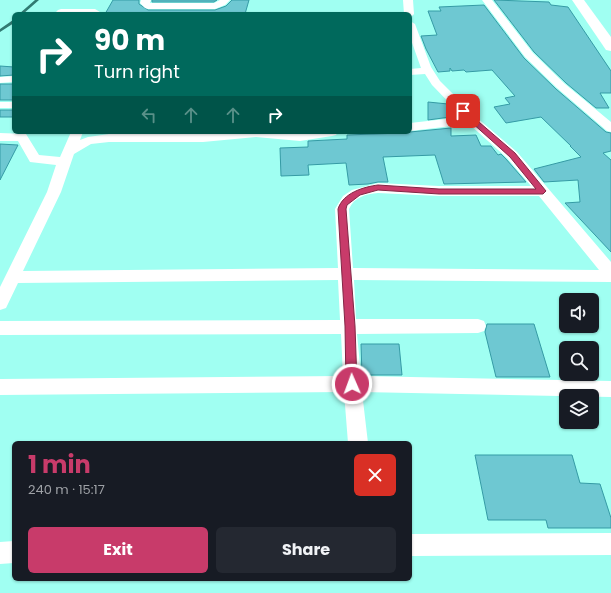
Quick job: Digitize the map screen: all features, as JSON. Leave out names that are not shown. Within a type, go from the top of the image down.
[{"type":"highway","points":[[578,0],[611,47]]},
{"type":"street","points":[[146,0],[145,3],[148,6],[184,3],[215,6],[224,1]]},
{"type":"street","points":[[408,0],[409,12]]},
{"type":"street","points":[[487,0],[529,55],[567,91],[611,128]]},
{"type":"street","points":[[61,12],[96,11]]},
{"type":"street","points":[[412,29],[429,71],[436,83],[472,120],[512,155],[611,274]]},
{"type":"street","points":[[412,72],[429,71]]},
{"type":"street","points":[[0,80],[12,80]]},
{"type":"street","points":[[0,105],[12,105]]},
{"type":"street","points":[[412,127],[472,120]]},
{"type":"street","points":[[0,136],[23,134],[27,148],[35,158],[66,157],[88,141],[109,138],[203,138],[245,134]]},
{"type":"street","points":[[0,303],[54,192],[66,157],[77,134]]},
{"type":"street","points":[[267,134],[300,137],[319,134]]},
{"type":"street","points":[[358,441],[352,384],[350,326],[342,209],[344,204],[357,193],[368,189],[378,188],[439,191],[543,191]]},
{"type":"street","points":[[13,277],[347,274],[611,274]]},
{"type":"street","points":[[0,328],[478,326]]},
{"type":"street","points":[[0,387],[352,384],[611,388]]},
{"type":"street","points":[[412,545],[611,544]]},
{"type":"street","points":[[0,553],[12,552]]},
{"type":"building","points":[[113,0],[139,0],[139,4],[148,10],[215,10],[226,6],[232,0],[249,0],[246,12],[106,12]]},
{"type":"building","points":[[152,0],[217,0],[214,2],[152,2]]},
{"type":"building","points":[[494,0],[549,2],[551,5],[568,7],[611,71],[611,93],[600,93],[609,108],[596,108],[566,83],[534,52]]},
{"type":"building","points":[[484,5],[524,58],[556,89],[606,132],[611,133],[611,151],[603,153],[611,160],[611,252],[565,203],[580,202],[578,180],[544,182],[534,169],[581,157],[571,146],[541,117],[506,123],[494,107],[510,104],[505,98],[515,96],[492,70],[466,72],[464,70],[452,71],[450,68],[450,71],[438,72],[426,49],[421,36],[437,35],[428,11],[441,11],[439,7]]},
{"type":"building","points":[[0,66],[12,67],[12,75],[0,76]]},
{"type":"building","points":[[0,84],[12,84],[12,100],[0,100]]},
{"type":"building","points":[[428,102],[448,104],[450,106],[450,117],[428,120]]},
{"type":"building","points":[[0,110],[12,110],[12,117],[0,117]]},
{"type":"building","points":[[451,128],[451,136],[476,135],[481,146],[491,146],[498,155],[501,154],[526,182],[444,184],[435,155],[383,157],[388,182],[349,185],[346,163],[308,165],[309,175],[281,176],[280,148],[308,147],[308,141],[347,139],[347,135],[412,134],[412,132]]},
{"type":"building","points":[[0,144],[18,145],[0,180]]},
{"type":"building","points":[[487,324],[534,324],[550,377],[496,377],[485,332]]},
{"type":"building","points":[[361,344],[399,344],[402,375],[362,375]]},
{"type":"building","points":[[475,455],[572,455],[580,483],[600,484],[611,518],[611,528],[548,528],[546,520],[488,520]]},
{"type":"waterway","points":[[23,12],[37,0]]},
{"type":"waterway","points":[[0,31],[12,22]]},
{"type":"route","points":[[352,384],[350,326],[342,209],[348,199],[357,193],[368,189],[378,188],[439,191],[543,191],[512,155],[463,111]]}]
